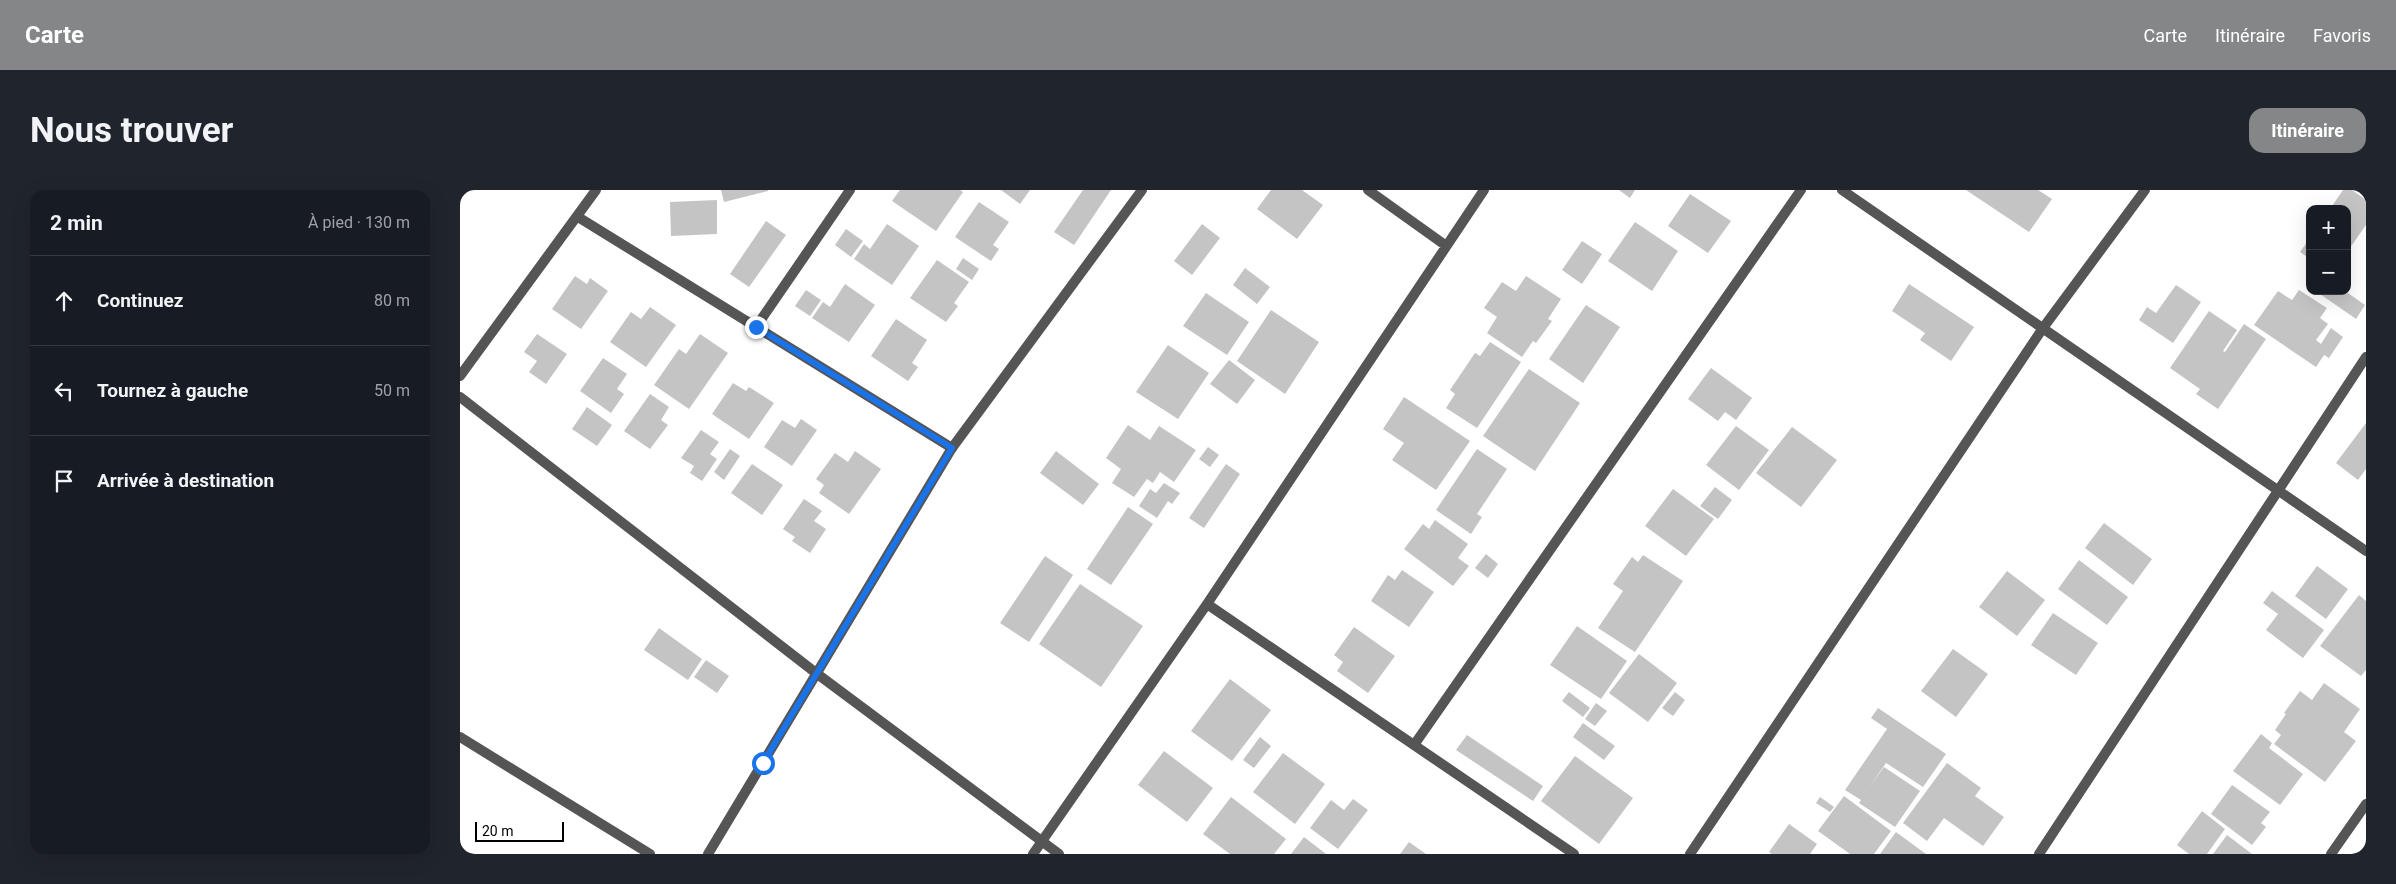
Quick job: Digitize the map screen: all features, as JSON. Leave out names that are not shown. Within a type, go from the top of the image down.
[{"type":"street","points":[[460,376],[596,190]]},
{"type":"street","points":[[756,327],[850,190]]},
{"type":"street","points":[[708,854],[952,448],[1142,190]]},
{"type":"street","points":[[1368,190],[1446,245]]},
{"type":"street","points":[[1033,854],[1207,604],[1484,190]]},
{"type":"street","points":[[1414,745],[1801,190]]},
{"type":"street","points":[[1842,190],[2366,551]]},
{"type":"street","points":[[1690,854],[2042,328],[2145,190]]},
{"type":"street","points":[[578,217],[952,448]]},
{"type":"street","points":[[2039,854],[2366,358]]},
{"type":"street","points":[[460,397],[816,673],[1059,854]]},
{"type":"street","points":[[1207,604],[1574,854]]},
{"type":"street","points":[[460,736],[650,854]]},
{"type":"street","points":[[2331,854],[2366,804]]},
{"type":"building","points":[[721,190],[768,190],[768,191],[724,202]]},
{"type":"building","points":[[900,190],[960,190],[963,192],[936,231],[892,201]]},
{"type":"building","points":[[1001,190],[1030,190],[1020,204]]},
{"type":"building","points":[[1083,190],[1111,190],[1074,245],[1054,232]]},
{"type":"building","points":[[1271,190],[1302,190],[1323,205],[1297,239],[1257,209]]},
{"type":"building","points":[[1619,190],[1635,190],[1630,198]]},
{"type":"building","points":[[1966,190],[2038,190],[2052,199],[2029,232]]},
{"type":"building","points":[[2343,190],[2352,190],[2366,200],[2366,225],[2351,246],[2351,205],[2333,205]]},
{"type":"building","points":[[1690,194],[1731,221],[1708,253],[1668,226]]},
{"type":"building","points":[[717,200],[717,234],[671,236],[670,202]]},
{"type":"building","points":[[979,202],[1009,222],[993,245],[999,249],[991,261],[955,237]]},
{"type":"building","points":[[766,221],[786,235],[749,287],[730,274]]},
{"type":"building","points":[[1635,222],[1678,251],[1652,291],[1608,261]]},
{"type":"building","points":[[887,224],[919,246],[892,285],[854,259],[864,244],[870,249]]},
{"type":"building","points":[[1202,224],[1220,238],[1192,275],[1174,261]]},
{"type":"building","points":[[846,229],[863,241],[851,257],[835,245]]},
{"type":"building","points":[[1582,241],[1602,254],[1582,284],[1562,270]]},
{"type":"building","points":[[2306,244],[2306,256],[2300,252]]},
{"type":"building","points":[[963,258],[979,269],[972,280],[956,269]]},
{"type":"building","points":[[937,260],[969,282],[954,303],[958,306],[946,322],[910,298]]},
{"type":"building","points":[[1245,268],[1270,287],[1257,304],[1233,285]]},
{"type":"building","points":[[575,276],[587,284],[590,278],[608,291],[581,329],[552,309]]},
{"type":"building","points":[[1526,276],[1561,299],[1548,319],[1552,321],[1536,343],[1533,341],[1522,357],[1487,333],[1497,317],[1484,308],[1502,282],[1516,291]]},
{"type":"building","points":[[845,284],[875,305],[849,342],[812,318],[823,302],[830,307]]},
{"type":"building","points":[[1909,284],[1974,327],[1951,361],[1920,340],[1925,333],[1892,311]]},
{"type":"building","points":[[2176,285],[2201,302],[2173,343],[2139,320],[2147,307],[2156,313]]},
{"type":"building","points":[[806,290],[821,300],[810,316],[795,306]]},
{"type":"building","points":[[2299,290],[2327,308],[2320,318],[2328,324],[2316,340],[2321,344],[2331,328],[2343,337],[2329,358],[2324,355],[2316,367],[2254,325],[2278,291],[2292,300]]},
{"type":"building","points":[[1206,293],[1249,322],[1227,355],[1183,326]]},
{"type":"building","points":[[2321,295],[2351,295],[2365,305],[2356,319]]},
{"type":"building","points":[[1586,305],[1620,327],[1583,383],[1549,359]]},
{"type":"building","points":[[650,307],[676,325],[646,367],[610,342],[631,312],[641,319]]},
{"type":"building","points":[[1271,310],[1319,342],[1285,394],[1237,361]]},
{"type":"building","points":[[2209,311],[2237,330],[2223,351],[2225,352],[2244,324],[2266,339],[2218,409],[2196,394],[2200,389],[2170,368]]},
{"type":"building","points":[[896,319],[927,340],[912,363],[918,367],[908,381],[871,356]]},
{"type":"building","points":[[537,334],[567,354],[546,384],[529,372],[537,361],[524,352]]},
{"type":"building","points":[[700,334],[728,353],[689,409],[654,385],[679,349],[686,354]]},
{"type":"building","points":[[1490,342],[1521,362],[1477,428],[1446,408],[1455,394],[1450,390],[1475,353],[1480,356]]},
{"type":"building","points":[[1168,345],[1209,373],[1178,419],[1136,392]]},
{"type":"building","points":[[603,358],[627,374],[617,389],[624,394],[611,413],[580,391]]},
{"type":"building","points":[[1229,360],[1255,380],[1237,404],[1210,384]]},
{"type":"building","points":[[1711,368],[1752,398],[1736,420],[1725,412],[1718,421],[1688,399]]},
{"type":"building","points":[[1529,369],[1580,403],[1535,471],[1483,436]]},
{"type":"building","points":[[733,383],[746,391],[749,387],[774,403],[749,439],[712,414]]},
{"type":"building","points":[[650,394],[669,407],[661,420],[668,425],[650,449],[624,431]]},
{"type":"building","points":[[1404,397],[1470,441],[1436,490],[1392,460],[1404,443],[1383,429]]},
{"type":"building","points":[[587,407],[612,425],[597,446],[572,429]]},
{"type":"building","points":[[801,419],[817,430],[792,466],[764,447],[782,420],[795,428]]},
{"type":"building","points":[[2366,423],[2366,469],[2358,480],[2336,463]]},
{"type":"building","points":[[1128,425],[1150,440],[1159,426],[1196,450],[1174,482],[1160,472],[1153,483],[1147,479],[1134,497],[1112,483],[1121,469],[1106,458]]},
{"type":"building","points":[[1736,426],[1769,450],[1739,490],[1706,465]]},
{"type":"building","points":[[1792,427],[1837,460],[1801,507],[1756,473]]},
{"type":"building","points":[[701,430],[719,442],[710,454],[717,459],[702,481],[690,473],[694,466],[681,458]]},
{"type":"building","points":[[1208,447],[1219,455],[1210,467],[1199,459]]},
{"type":"building","points":[[730,449],[740,456],[724,480],[714,472]]},
{"type":"building","points":[[1477,449],[1507,469],[1477,514],[1482,517],[1471,534],[1436,510]]},
{"type":"building","points":[[855,451],[881,469],[849,514],[819,493],[824,485],[816,479],[835,453],[848,462]]},
{"type":"building","points":[[1056,451],[1099,484],[1083,505],[1040,473]]},
{"type":"building","points":[[752,464],[783,485],[762,515],[731,493]]},
{"type":"building","points":[[1226,464],[1240,474],[1204,528],[1189,518]]},
{"type":"building","points":[[1164,483],[1180,493],[1172,504],[1168,501],[1157,518],[1139,506],[1150,489],[1156,493]]},
{"type":"building","points":[[1715,487],[1732,500],[1718,519],[1700,506]]},
{"type":"building","points":[[1673,489],[1714,519],[1686,556],[1645,526]]},
{"type":"building","points":[[804,499],[822,511],[814,521],[826,529],[810,553],[792,541],[795,537],[783,529]]},
{"type":"building","points":[[1128,507],[1153,524],[1111,585],[1087,569]]},
{"type":"building","points":[[1435,520],[1468,544],[1458,558],[1469,566],[1453,586],[1404,549],[1423,524],[1429,529]]},
{"type":"building","points":[[2104,523],[2152,559],[2133,585],[2085,548]]},
{"type":"building","points":[[1486,554],[1498,564],[1488,578],[1475,568]]},
{"type":"building","points":[[1643,555],[1683,581],[1635,652],[1598,628],[1623,591],[1613,584],[1632,557],[1638,562]]},
{"type":"building","points":[[1045,556],[1073,575],[1029,642],[1000,623]]},
{"type":"building","points":[[2079,560],[2128,597],[2107,625],[2058,589]]},
{"type":"building","points":[[2317,566],[2348,589],[2326,619],[2295,596]]},
{"type":"building","points":[[1402,570],[1434,592],[1409,627],[1371,601],[1388,575],[1395,580]]},
{"type":"building","points":[[2007,571],[2045,600],[2017,636],[1979,607]]},
{"type":"building","points":[[1080,584],[1143,626],[1101,687],[1039,644]]},
{"type":"building","points":[[2272,591],[2324,630],[2303,658],[2266,630],[2278,614],[2263,603]]},
{"type":"building","points":[[2359,595],[2366,601],[2366,670],[2361,676],[2320,646]]},
{"type":"building","points":[[2053,613],[2098,643],[2076,675],[2031,645]]},
{"type":"building","points":[[1577,626],[1627,661],[1601,699],[1550,665]]},
{"type":"building","points":[[1354,627],[1395,656],[1368,693],[1337,671],[1343,662],[1334,655]]},
{"type":"building","points":[[659,628],[702,659],[688,680],[644,650]]},
{"type":"building","points":[[1953,649],[1988,674],[1956,717],[1921,691]]},
{"type":"building","points":[[1639,654],[1677,683],[1648,722],[1609,693]]},
{"type":"building","points":[[706,660],[729,676],[717,693],[694,677]]},
{"type":"building","points":[[1230,679],[1271,710],[1232,761],[1191,731]]},
{"type":"building","points":[[2324,683],[2360,709],[2344,732],[2356,741],[2325,782],[2274,744],[2281,735],[2275,730],[2286,714],[2284,713],[2300,691],[2312,700]]},
{"type":"building","points":[[1569,692],[1590,708],[1583,717],[1562,701]]},
{"type":"building","points":[[1675,692],[1685,700],[1673,716],[1662,708]]},
{"type":"building","points":[[1596,703],[1607,711],[1595,726],[1585,719]]},
{"type":"building","points":[[1878,708],[1946,754],[1923,787],[1886,763],[1868,789],[1884,767],[1920,791],[1895,827],[1859,803],[1861,800],[1845,790],[1887,729],[1871,718]]},
{"type":"building","points":[[1583,723],[1615,746],[1604,760],[1573,737]]},
{"type":"building","points":[[2261,734],[2272,743],[2269,748],[2303,774],[2280,805],[2233,771]]},
{"type":"building","points":[[1467,735],[1543,786],[1533,801],[1456,750]]},
{"type":"building","points":[[1260,737],[1271,746],[1254,768],[1243,760]]},
{"type":"building","points":[[1164,751],[1213,788],[1187,822],[1138,785]]},
{"type":"building","points":[[1283,753],[1325,784],[1295,824],[1253,792]]},
{"type":"building","points":[[1575,756],[1633,798],[1599,844],[1541,801]]},
{"type":"building","points":[[1947,763],[1981,788],[1975,796],[2004,817],[1983,846],[1944,818],[1927,841],[1903,823]]},
{"type":"building","points":[[2232,785],[2270,812],[2261,823],[2266,827],[2252,845],[2211,814]]},
{"type":"building","points":[[1844,796],[1891,831],[1874,854],[1850,854],[1818,831]]},
{"type":"building","points":[[1231,797],[1286,839],[1274,854],[1230,854],[1203,834]]},
{"type":"building","points":[[1820,797],[1834,807],[1830,812],[1816,803]]},
{"type":"building","points":[[1353,799],[1368,810],[1338,849],[1310,828],[1331,800],[1344,810]]},
{"type":"building","points":[[2202,811],[2225,829],[2207,854],[2189,854],[2177,845]]},
{"type":"building","points":[[1789,824],[1817,844],[1810,854],[1772,854],[1769,852]]},
{"type":"building","points":[[1896,832],[1926,854],[1880,854]]},
{"type":"building","points":[[2227,835],[2252,854],[2213,854]]},
{"type":"building","points":[[1304,837],[1326,854],[1291,854]]},
{"type":"building","points":[[1409,842],[1426,854],[1400,854]]},
{"type":"route","points":[[756,327],[952,448],[763,763]]}]
